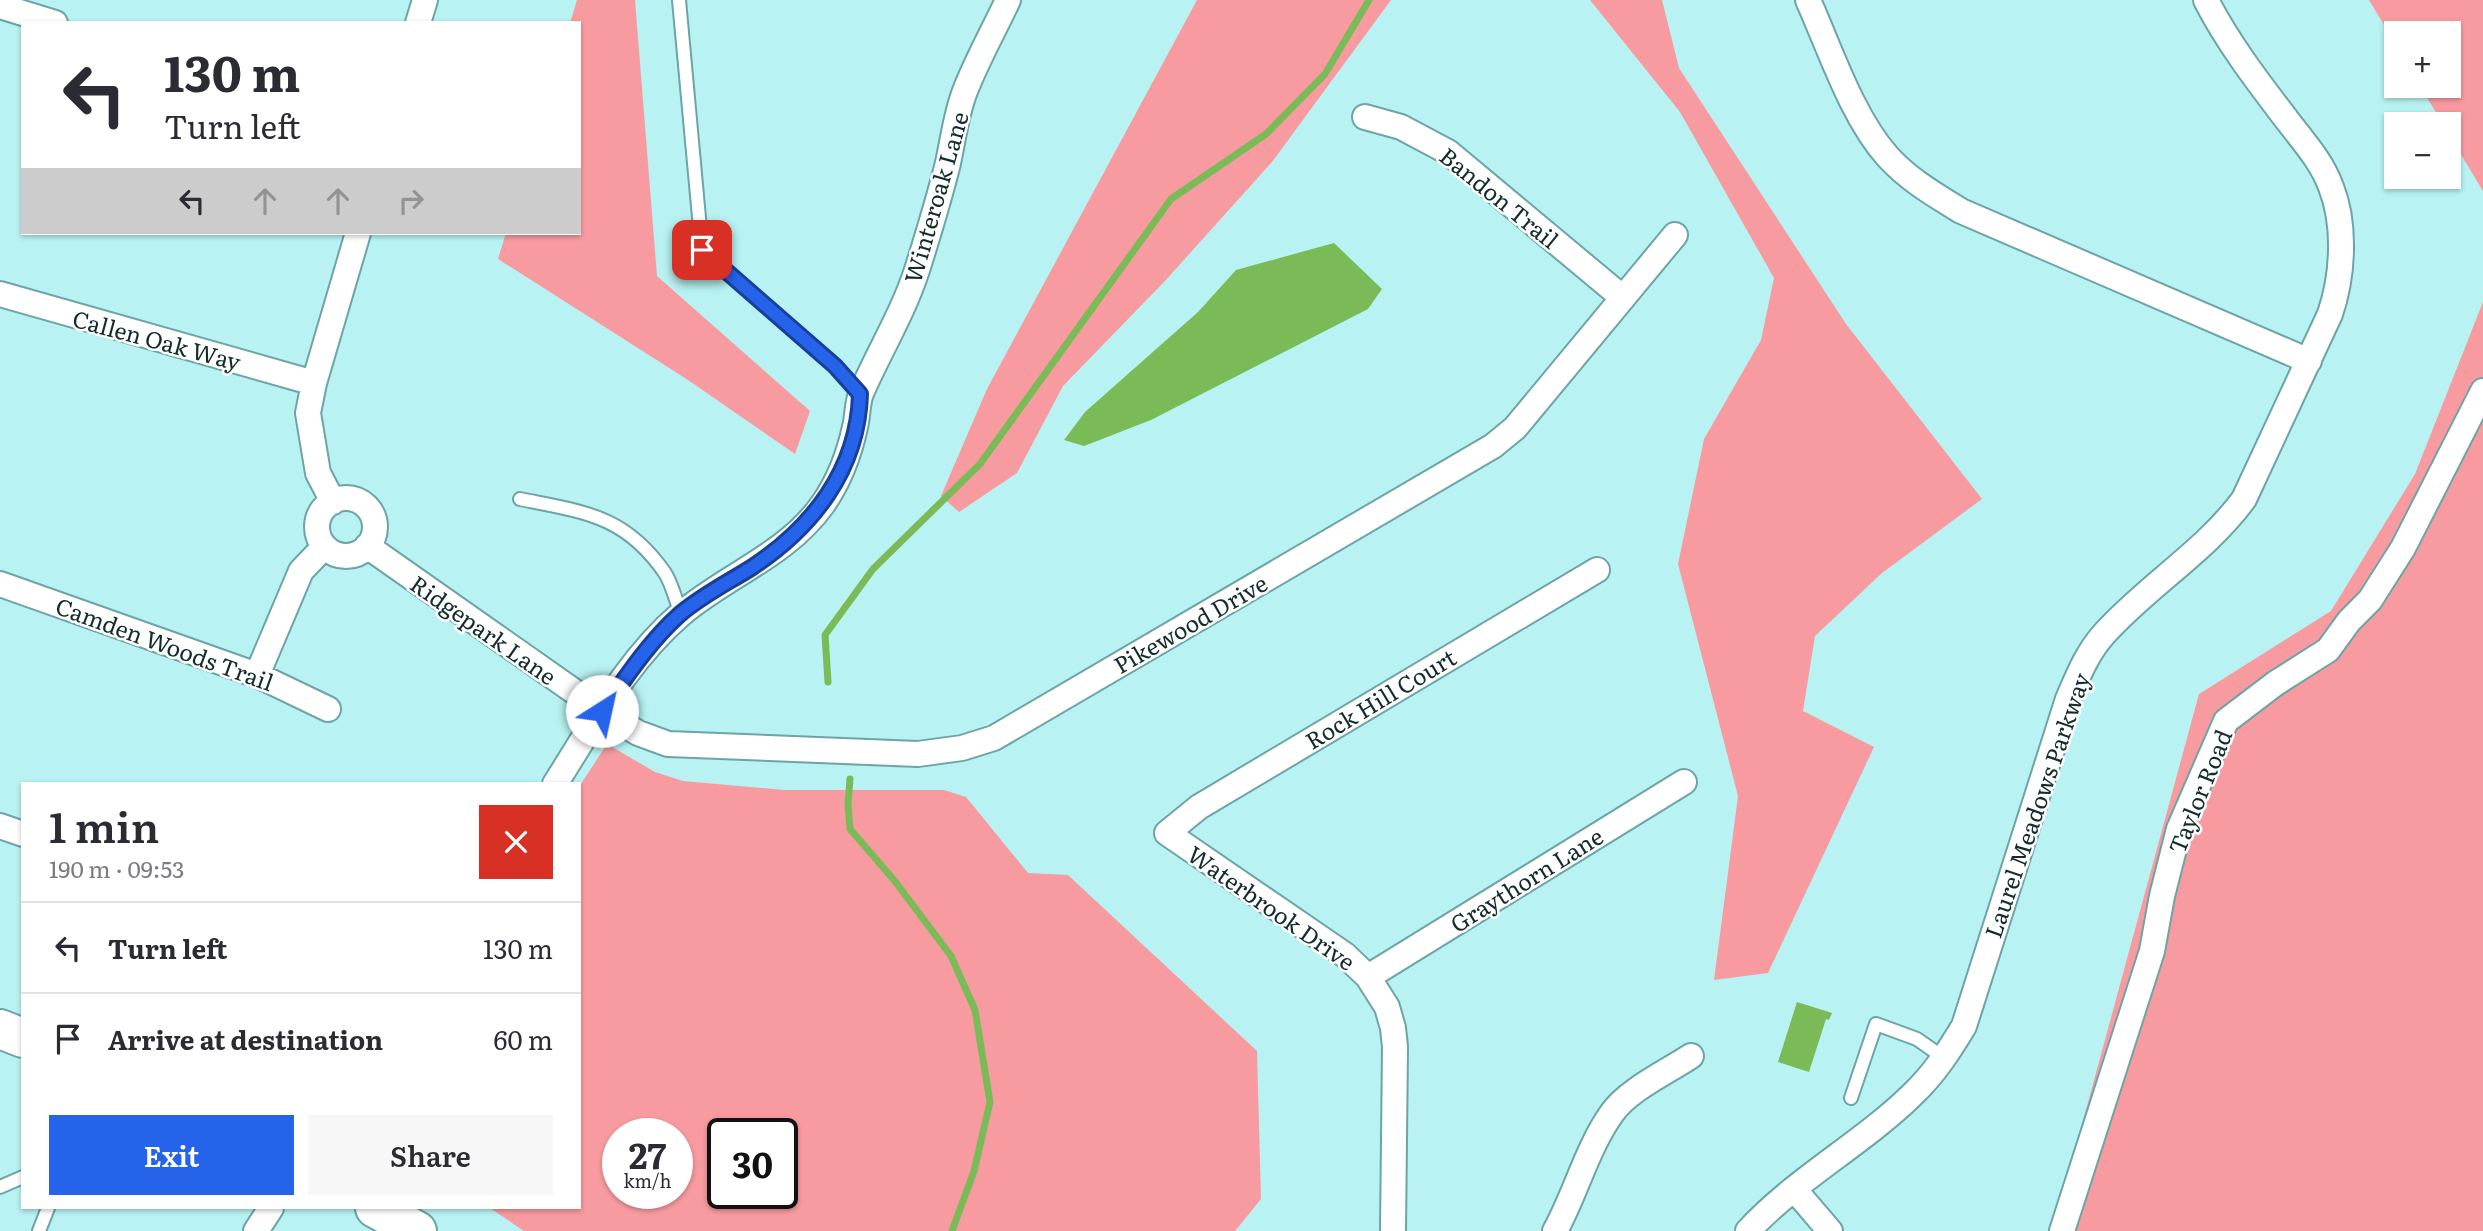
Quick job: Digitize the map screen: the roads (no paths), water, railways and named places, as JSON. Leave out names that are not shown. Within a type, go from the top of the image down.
[{"type":"main road","points":[[0,1029],[21,1037]]},
{"type":"main road","points":[[377,1209],[417,1231]]},
{"type":"street","points":[[419,21],[425,0]]},
{"type":"street","name":"Winteroak Lane","points":[[556,782],[602,711],[662,632],[681,614],[777,550],[803,527],[822,505],[838,478],[850,450],[860,394],[892,333],[916,271],[947,166],[964,92],[1008,0]]},
{"type":"street","points":[[1808,0],[1864,122],[1887,156],[1909,177],[1961,211],[2309,361]]},
{"type":"street","name":"Laurel Meadows Parkway","points":[[1748,1231],[1794,1189],[1896,1110],[1933,1074],[1944,1058],[1964,1026],[2067,699],[2084,663],[2103,635],[2133,605],[2226,524],[2244,499],[2335,300],[2341,244],[2339,216],[2332,188],[2319,162],[2254,76],[2206,0]]},
{"type":"street","points":[[0,6],[49,21]]},
{"type":"street","name":"Bandon Trail","points":[[1365,117],[1401,127],[1448,152],[1623,298]]},
{"type":"street","points":[[332,502],[318,473],[309,413],[314,383],[357,235]]},
{"type":"street","name":"Pikewood Drive","points":[[602,711],[638,733],[668,744],[918,754],[962,748],[994,738],[1493,446],[1515,428],[1675,235]]},
{"type":"street","name":"Callen Oak Way","points":[[0,295],[314,383]]},
{"type":"street","name":"Taylor Road","points":[[2062,1231],[2148,963],[2179,829],[2226,721],[2276,683],[2328,650],[2349,621],[2370,600],[2403,548],[2483,390]]},
{"type":"street","points":[[348,498],[366,507],[374,523],[368,546],[358,554],[349,556],[332,553],[324,547],[316,529],[322,510],[332,502],[348,498]]},
{"type":"street","name":"Ridgepark Lane","points":[[368,546],[602,711]]},
{"type":"street","points":[[257,675],[301,571],[324,547]]},
{"type":"street","name":"Rock Hill Court","points":[[1167,833],[1199,807],[1597,570]]},
{"type":"street","name":"Camden Woods Trail","points":[[0,584],[257,675],[328,709]]},
{"type":"street","name":"Graythorn Lane","points":[[1368,976],[1684,782]]},
{"type":"street","points":[[0,826],[21,833]]},
{"type":"street","name":"Waterbrook Drive","points":[[1167,833],[1345,955],[1368,976],[1387,1007],[1394,1038],[1394,1231]]},
{"type":"street","points":[[1555,1231],[1612,1112],[1630,1095],[1692,1056]]},
{"type":"street","points":[[1794,1189],[1830,1231]]},
{"type":"street","points":[[256,1231],[270,1209]]},
{"type":"lane","points":[[680,0],[702,250],[835,366],[860,394]]},
{"type":"lane","points":[[520,499],[587,512],[628,531],[666,575],[681,614]]},
{"type":"lane","points":[[1850,1098],[1876,1024],[1917,1039],[1944,1058]]},
{"type":"lane","points":[[0,1187],[21,1178]]},
{"type":"lane","points":[[40,1231],[48,1209]]},
{"type":"waterway","points":[[828,682],[825,635],[873,569],[980,464],[1171,199],[1266,134],[1325,74],[1369,0]]},
{"type":"waterway","points":[[850,779],[850,829],[894,880],[951,956],[975,1010],[990,1102],[974,1171],[952,1231]]}]
